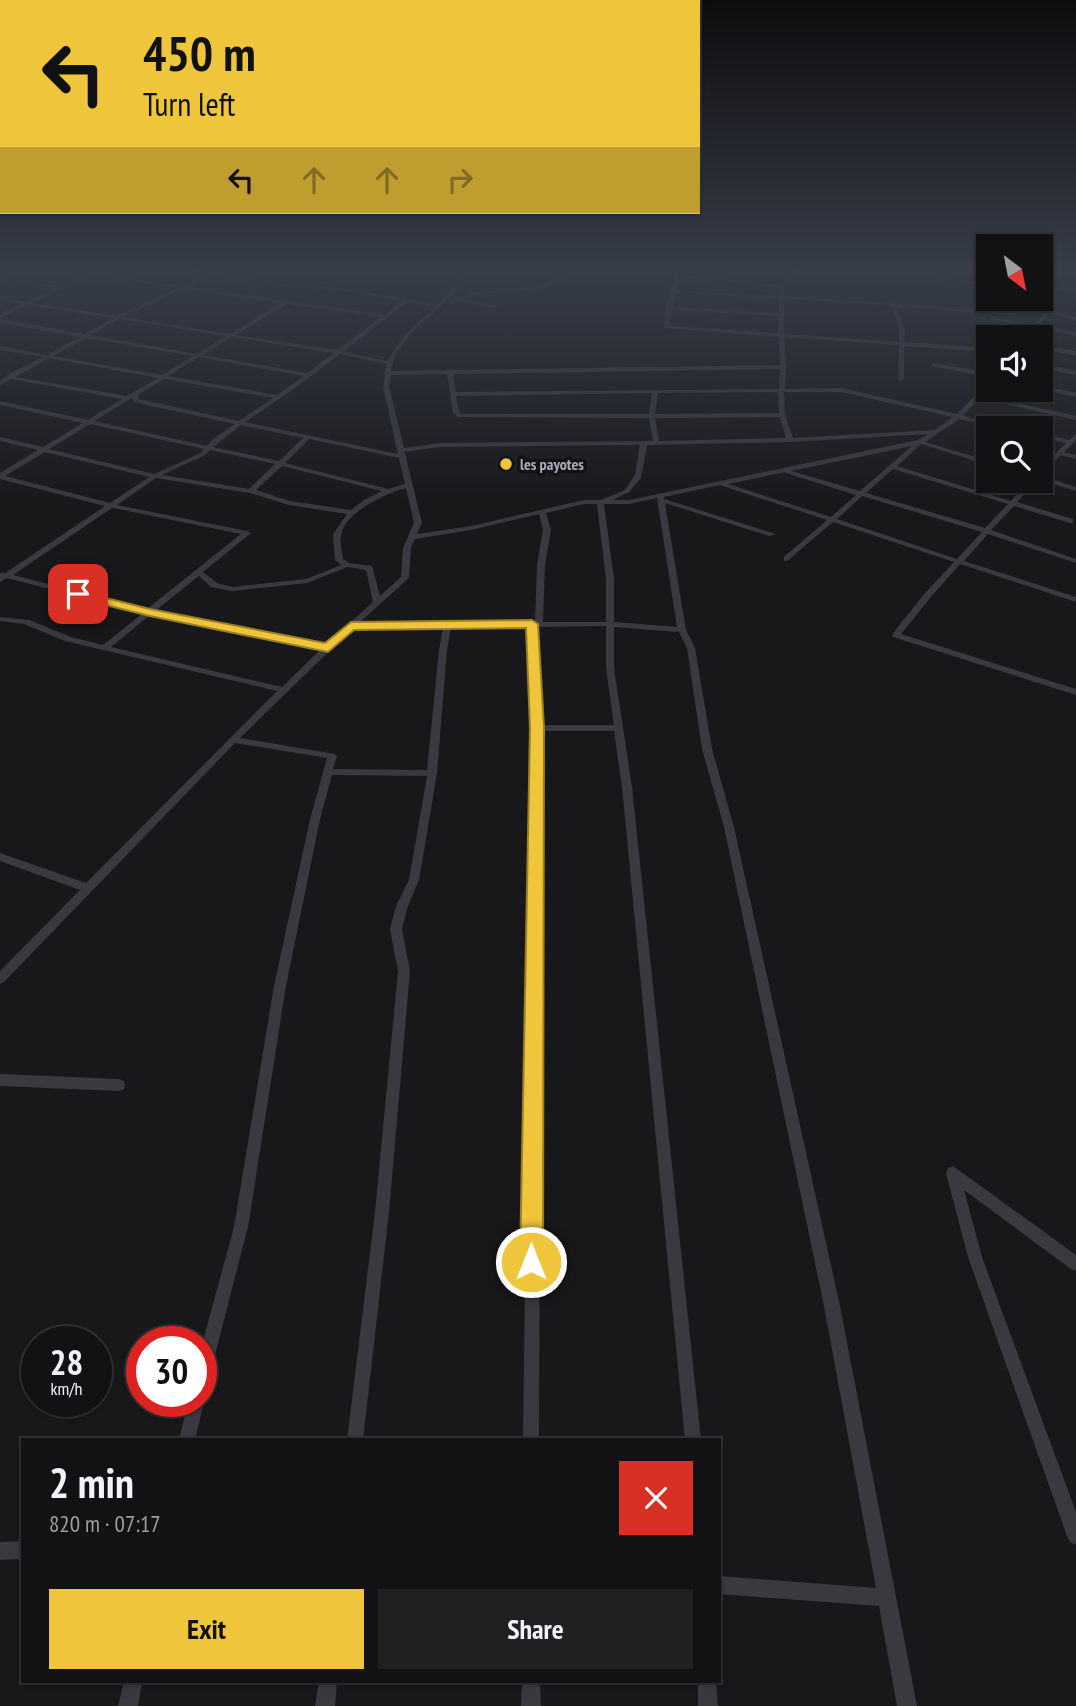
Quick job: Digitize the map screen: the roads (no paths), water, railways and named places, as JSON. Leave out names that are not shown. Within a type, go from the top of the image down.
[{"type":"street","points":[[9,350],[276,397]]},
{"type":"street","points":[[0,383],[59,350]]},
{"type":"street","points":[[172,350],[308,375]]},
{"type":"street","points":[[0,477],[86,421],[136,394],[207,350]]},
{"type":"street","points":[[321,350],[391,363]]},
{"type":"street","points":[[2,577],[155,477],[191,461],[210,448],[214,440],[240,424],[340,350]]},
{"type":"street","points":[[0,979],[233,740],[405,578],[407,548],[418,523],[386,387],[386,373],[399,350]]},
{"type":"street","points":[[782,350],[782,415],[790,440]]},
{"type":"street","points":[[901,350],[901,379]]},
{"type":"street","points":[[1056,350],[1076,353]]},
{"type":"street","points":[[934,365],[976,373]]},
{"type":"street","points":[[386,373],[783,367]]},
{"type":"street","points":[[1053,368],[1076,373]]},
{"type":"street","points":[[450,372],[456,413],[468,417],[513,414],[782,415]]},
{"type":"street","points":[[0,375],[126,398]]},
{"type":"street","points":[[455,394],[781,389],[860,392],[976,420]]},
{"type":"street","points":[[1053,390],[1076,395]]},
{"type":"street","points":[[655,391],[652,416],[656,443]]},
{"type":"street","points":[[136,394],[135,400],[141,402],[240,424],[403,453],[440,445],[790,440],[937,432]]},
{"type":"street","points":[[787,559],[891,466],[920,442],[959,416],[976,397]]},
{"type":"street","points":[[1004,402],[1076,418]]},
{"type":"street","points":[[0,403],[279,463],[386,490]]},
{"type":"street","points":[[1053,436],[1073,439]]},
{"type":"street","points":[[251,491],[308,437]]},
{"type":"street","points":[[0,439],[155,477],[251,491],[289,503],[354,513]]},
{"type":"street","points":[[1053,460],[1073,439]]},
{"type":"street","points":[[412,537],[471,528],[584,502],[629,502],[660,498],[719,483],[920,442],[976,459]]},
{"type":"street","points":[[629,502],[639,474],[644,443]]},
{"type":"street","points":[[1060,453],[1076,457]]},
{"type":"street","points":[[891,466],[1070,521]]},
{"type":"street","points":[[785,471],[1076,561]]},
{"type":"street","points":[[600,503],[627,491],[639,474]]},
{"type":"street","points":[[0,477],[113,506],[247,533],[105,647]]},
{"type":"street","points":[[1053,482],[1076,489]]},
{"type":"street","points":[[719,483],[1076,600]]},
{"type":"street","points":[[377,602],[369,568],[347,565],[339,560],[335,540],[340,527],[371,498],[386,490],[408,485]]},
{"type":"street","points":[[1022,493],[928,595],[896,635],[1076,692]]},
{"type":"street","points":[[660,498],[772,534]]},
{"type":"street","points":[[660,498],[682,629],[691,648],[707,750],[729,827],[832,1306],[907,1706]]},
{"type":"street","points":[[600,503],[610,579],[610,668],[627,787],[693,1438]]},
{"type":"street","points":[[531,1438],[536,624],[547,530],[542,511]]},
{"type":"street","points":[[199,572],[214,585],[232,589],[307,581],[347,565]]},
{"type":"street","points":[[2,577],[150,612],[328,648]]},
{"type":"street","points":[[0,619],[26,622],[68,639],[284,690]]},
{"type":"street","points":[[351,626],[611,624],[682,629]]},
{"type":"street","points":[[355,1438],[382,1212],[404,971],[396,929],[402,906],[414,880],[432,773],[447,627]]},
{"type":"street","points":[[537,728],[618,728]]},
{"type":"street","points":[[215,1326],[242,1227],[280,986],[315,819],[332,756],[233,740]]},
{"type":"street","points":[[328,772],[432,773]]},
{"type":"street","points":[[0,857],[87,888]]},
{"type":"street","points":[[0,1080],[119,1085]]},
{"type":"street","points":[[1076,1264],[953,1173],[975,1257],[1076,1536]]},
{"type":"street","points":[[187,1438],[192,1417]]},
{"type":"street","points":[[0,1551],[21,1550]]},
{"type":"street","points":[[721,1585],[887,1598]]},
{"type":"street","points":[[128,1706],[133,1683]]},
{"type":"street","points":[[325,1706],[328,1683]]},
{"type":"street","points":[[531,1683],[531,1706]]},
{"type":"street","points":[[707,1683],[708,1706]]},
{"type":"place","name":"les payotes","points":[[506,464]]}]
